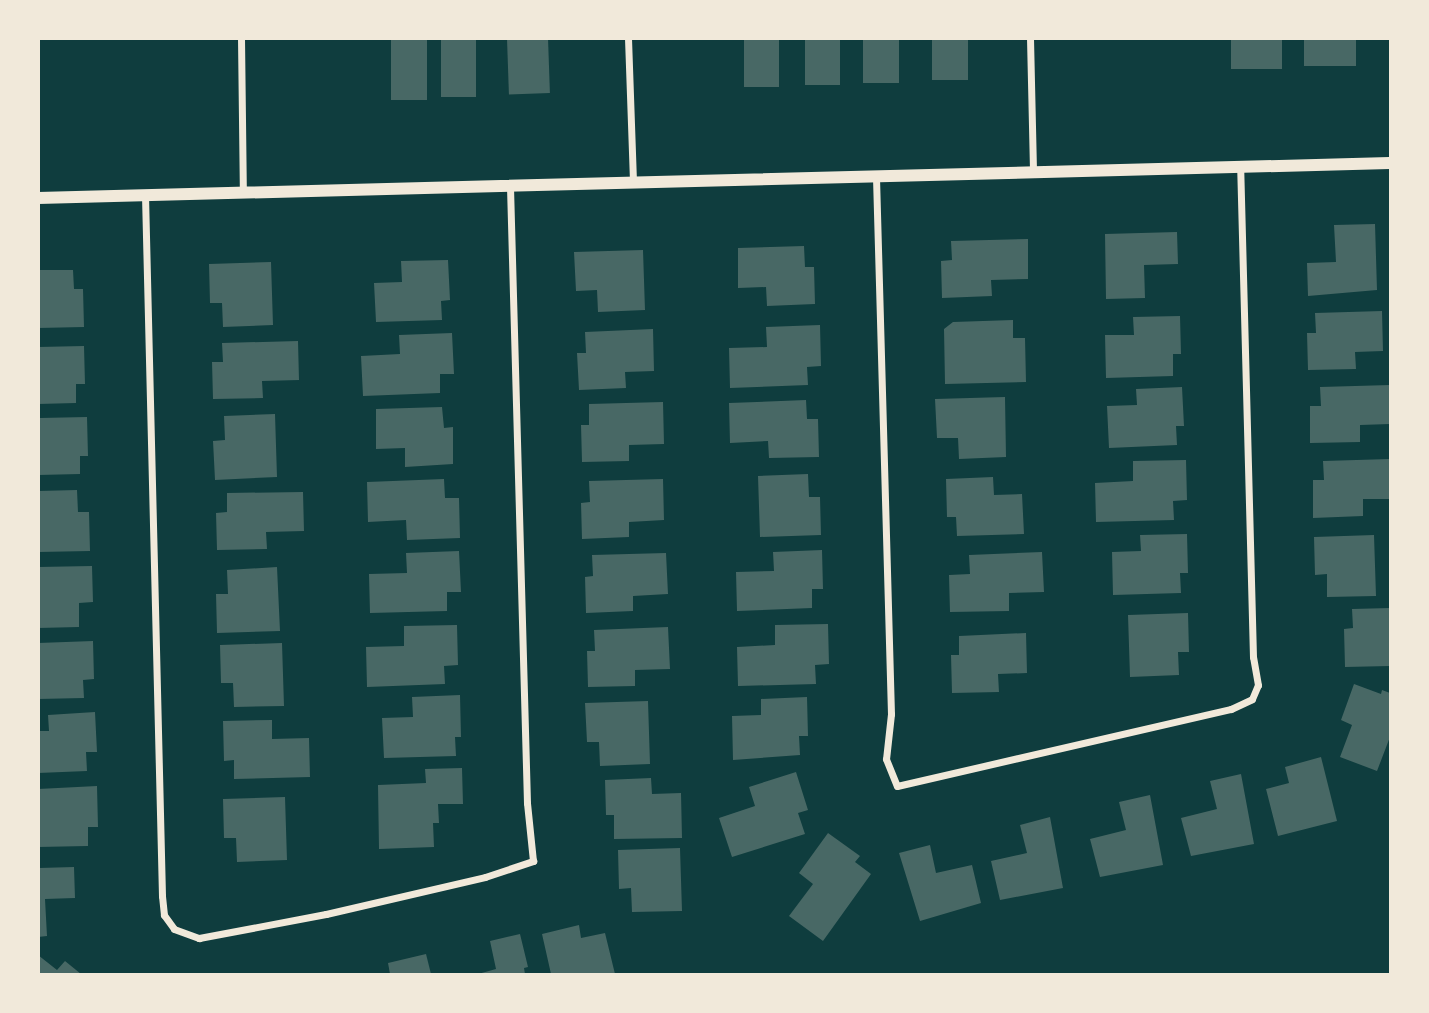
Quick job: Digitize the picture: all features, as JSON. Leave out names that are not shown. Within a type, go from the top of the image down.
[{"type":"street","points":[[241,38],[243,192]]},
{"type":"street","points":[[628,38],[633,183]]},
{"type":"street","points":[[1030,38],[1033,173]]},
{"type":"street","points":[[38,198],[1391,163]]},
{"type":"street","points":[[876,177],[891,714],[886,759],[897,786],[1231,709],[1252,699],[1258,685],[1253,657],[1240,167]]},
{"type":"street","points":[[145,195],[164,915],[174,929],[199,938],[326,914],[485,877],[533,860],[527,803],[510,186]]},
{"type":"building","points":[[391,38],[427,38],[427,100],[391,100]]},
{"type":"building","points":[[441,38],[476,38],[476,97],[441,97]]},
{"type":"building","points":[[548,38],[550,93],[509,94],[507,39]]},
{"type":"building","points":[[744,38],[779,38],[779,87],[744,87]]},
{"type":"building","points":[[805,38],[840,38],[840,85],[805,85]]},
{"type":"building","points":[[863,38],[899,38],[899,83],[863,83]]},
{"type":"building","points":[[932,38],[968,38],[968,80],[932,80]]},
{"type":"building","points":[[1231,38],[1282,38],[1282,69],[1231,69]]},
{"type":"building","points":[[1304,38],[1356,38],[1356,66],[1304,66]]},
{"type":"building","points":[[1375,224],[1377,290],[1308,296],[1307,263],[1336,262],[1334,225]]},
{"type":"building","points":[[1177,232],[1178,264],[1144,265],[1145,298],[1106,299],[1105,234]]},
{"type":"building","points":[[1028,239],[1028,279],[991,280],[992,296],[942,298],[941,261],[952,260],[951,241]]},
{"type":"building","points":[[804,246],[805,267],[814,267],[815,304],[767,306],[766,287],[738,288],[738,248]]},
{"type":"building","points":[[643,250],[645,310],[598,312],[597,290],[576,291],[574,252]]},
{"type":"building","points":[[448,260],[450,300],[441,301],[442,320],[376,322],[374,283],[402,282],[401,261]]},
{"type":"building","points":[[271,262],[273,325],[223,327],[222,303],[210,303],[209,264]]},
{"type":"building","points":[[38,270],[73,270],[74,289],[83,289],[84,327],[38,328]]},
{"type":"building","points":[[1382,311],[1383,351],[1355,352],[1356,369],[1308,370],[1307,333],[1316,333],[1315,313]]},
{"type":"building","points":[[1180,316],[1181,354],[1173,354],[1173,376],[1106,378],[1105,335],[1134,335],[1133,317]]},
{"type":"building","points":[[1013,320],[1013,338],[1025,338],[1026,382],[945,384],[944,329],[953,322]]},
{"type":"building","points":[[820,325],[821,366],[807,367],[808,385],[730,388],[729,348],[767,347],[766,327]]},
{"type":"building","points":[[653,329],[654,371],[625,372],[626,388],[579,390],[577,353],[586,353],[585,332]]},
{"type":"building","points":[[452,333],[454,374],[440,374],[440,393],[363,396],[361,356],[400,354],[399,335]]},
{"type":"building","points":[[298,341],[299,380],[262,381],[263,398],[213,399],[212,362],[223,362],[222,343]]},
{"type":"building","points":[[84,346],[85,384],[76,384],[76,403],[38,404],[38,347]]},
{"type":"building","points":[[1390,385],[1390,424],[1360,425],[1360,442],[1310,443],[1310,406],[1321,406],[1320,387]]},
{"type":"building","points":[[1182,387],[1184,426],[1176,426],[1177,445],[1109,448],[1107,406],[1137,405],[1136,389]]},
{"type":"building","points":[[1005,397],[1006,457],[959,459],[958,438],[937,438],[935,399]]},
{"type":"building","points":[[806,400],[807,419],[818,419],[819,457],[769,458],[768,441],[730,443],[729,403]]},
{"type":"building","points":[[663,402],[664,444],[629,445],[629,461],[582,462],[581,425],[589,425],[589,404]]},
{"type":"building","points":[[442,407],[444,428],[453,427],[453,464],[405,467],[405,448],[376,449],[376,409]]},
{"type":"building","points":[[275,414],[277,477],[215,480],[213,441],[225,440],[224,416]]},
{"type":"building","points":[[87,417],[88,456],[80,456],[80,474],[38,475],[40,418]]},
{"type":"building","points":[[1390,459],[1390,499],[1363,499],[1363,516],[1313,518],[1313,480],[1324,480],[1323,461]]},
{"type":"building","points":[[1186,460],[1187,500],[1173,501],[1174,520],[1096,522],[1095,483],[1133,481],[1133,461]]},
{"type":"building","points":[[808,474],[809,497],[820,497],[821,535],[760,537],[758,476]]},
{"type":"building","points":[[993,477],[994,495],[1022,494],[1024,534],[957,536],[956,517],[947,517],[946,479]]},
{"type":"building","points":[[444,479],[445,498],[459,498],[460,538],[407,540],[406,520],[368,522],[367,482]]},
{"type":"building","points":[[663,479],[664,520],[629,522],[629,537],[582,539],[581,503],[590,502],[589,481]]},
{"type":"building","points":[[77,490],[78,512],[89,512],[90,551],[38,552],[38,491]]},
{"type":"building","points":[[303,492],[304,531],[266,532],[267,549],[217,550],[216,513],[227,512],[227,493]]},
{"type":"building","points":[[1187,534],[1188,573],[1180,573],[1181,593],[1113,595],[1112,552],[1141,551],[1140,535]]},
{"type":"building","points":[[1374,535],[1376,596],[1327,597],[1327,574],[1315,575],[1314,537]]},
{"type":"building","points":[[822,550],[823,589],[812,589],[812,608],[737,611],[736,572],[774,571],[773,552]]},
{"type":"building","points":[[459,551],[461,592],[447,592],[447,611],[370,613],[369,574],[407,573],[406,553]]},
{"type":"building","points":[[1042,552],[1044,592],[1009,593],[1009,611],[950,612],[949,575],[970,574],[969,555]]},
{"type":"building","points":[[666,553],[668,594],[633,596],[633,611],[586,613],[585,577],[593,576],[592,555]]},
{"type":"building","points":[[92,566],[93,602],[79,603],[79,627],[38,628],[38,567]]},
{"type":"building","points":[[277,567],[280,631],[217,633],[216,594],[228,594],[227,570]]},
{"type":"building","points":[[1390,608],[1390,666],[1345,667],[1344,629],[1353,628],[1352,609]]},
{"type":"building","points":[[1188,613],[1189,652],[1178,652],[1179,675],[1130,677],[1128,615]]},
{"type":"building","points":[[828,624],[829,664],[815,665],[816,684],[738,686],[737,647],[775,645],[775,625]]},
{"type":"building","points":[[457,625],[458,665],[444,666],[445,684],[367,687],[366,647],[404,646],[404,626]]},
{"type":"building","points":[[668,627],[670,669],[635,670],[635,686],[588,687],[587,651],[595,651],[594,630]]},
{"type":"building","points":[[1026,633],[1027,673],[998,674],[999,692],[952,693],[951,655],[959,655],[959,636]]},
{"type":"building","points":[[93,641],[94,679],[83,680],[84,698],[38,699],[38,643]]},
{"type":"building","points":[[282,643],[284,706],[234,707],[233,683],[221,683],[220,645]]},
{"type":"building","points":[[1354,684],[1381,694],[1382,690],[1390,693],[1390,737],[1377,771],[1340,757],[1352,725],[1341,720]]},
{"type":"building","points":[[460,695],[461,737],[455,737],[456,756],[384,758],[382,718],[413,717],[412,697]]},
{"type":"building","points":[[807,697],[808,736],[799,736],[800,755],[733,760],[732,716],[761,715],[761,699]]},
{"type":"building","points":[[648,701],[650,764],[600,766],[599,742],[587,742],[585,703]]},
{"type":"building","points":[[95,712],[97,752],[86,752],[87,771],[38,773],[38,731],[49,731],[48,715]]},
{"type":"building","points":[[272,720],[272,739],[309,738],[310,777],[234,779],[234,760],[224,761],[223,721]]},
{"type":"building","points":[[1321,757],[1337,821],[1278,836],[1266,789],[1289,783],[1285,767]]},
{"type":"building","points":[[462,768],[463,804],[438,804],[439,823],[433,823],[434,847],[379,849],[378,785],[426,783],[425,769]]},
{"type":"building","points":[[796,772],[808,810],[798,813],[805,834],[732,857],[719,818],[755,806],[749,787]]},
{"type":"building","points":[[1241,774],[1254,844],[1191,856],[1181,818],[1217,809],[1210,781]]},
{"type":"building","points":[[651,778],[652,794],[681,793],[682,838],[614,839],[614,815],[606,815],[605,780]]},
{"type":"building","points":[[97,786],[98,827],[88,827],[88,846],[38,847],[38,789]]},
{"type":"building","points":[[1150,795],[1163,865],[1100,877],[1090,839],[1126,830],[1119,802]]},
{"type":"building","points":[[285,797],[287,860],[237,862],[236,838],[224,838],[223,799]]},
{"type":"building","points":[[1050,817],[1063,888],[1000,900],[991,861],[1027,853],[1020,825]]},
{"type":"building","points":[[828,833],[860,856],[855,862],[871,874],[823,941],[789,916],[813,884],[799,873]]},
{"type":"building","points":[[930,845],[936,873],[972,865],[981,903],[920,921],[899,853]]},
{"type":"building","points":[[680,848],[682,911],[632,912],[631,888],[619,889],[618,850]]},
{"type":"building","points":[[74,867],[75,898],[45,899],[47,936],[38,937],[39,868]]},
{"type":"building","points":[[579,925],[581,938],[605,933],[615,974],[551,974],[542,934]]},
{"type":"building","points":[[520,934],[528,967],[524,968],[525,974],[478,974],[496,969],[490,941]]},
{"type":"building","points":[[426,954],[431,974],[390,974],[388,963]]},
{"type":"building","points":[[38,955],[57,970],[65,961],[81,974],[38,974]]}]
